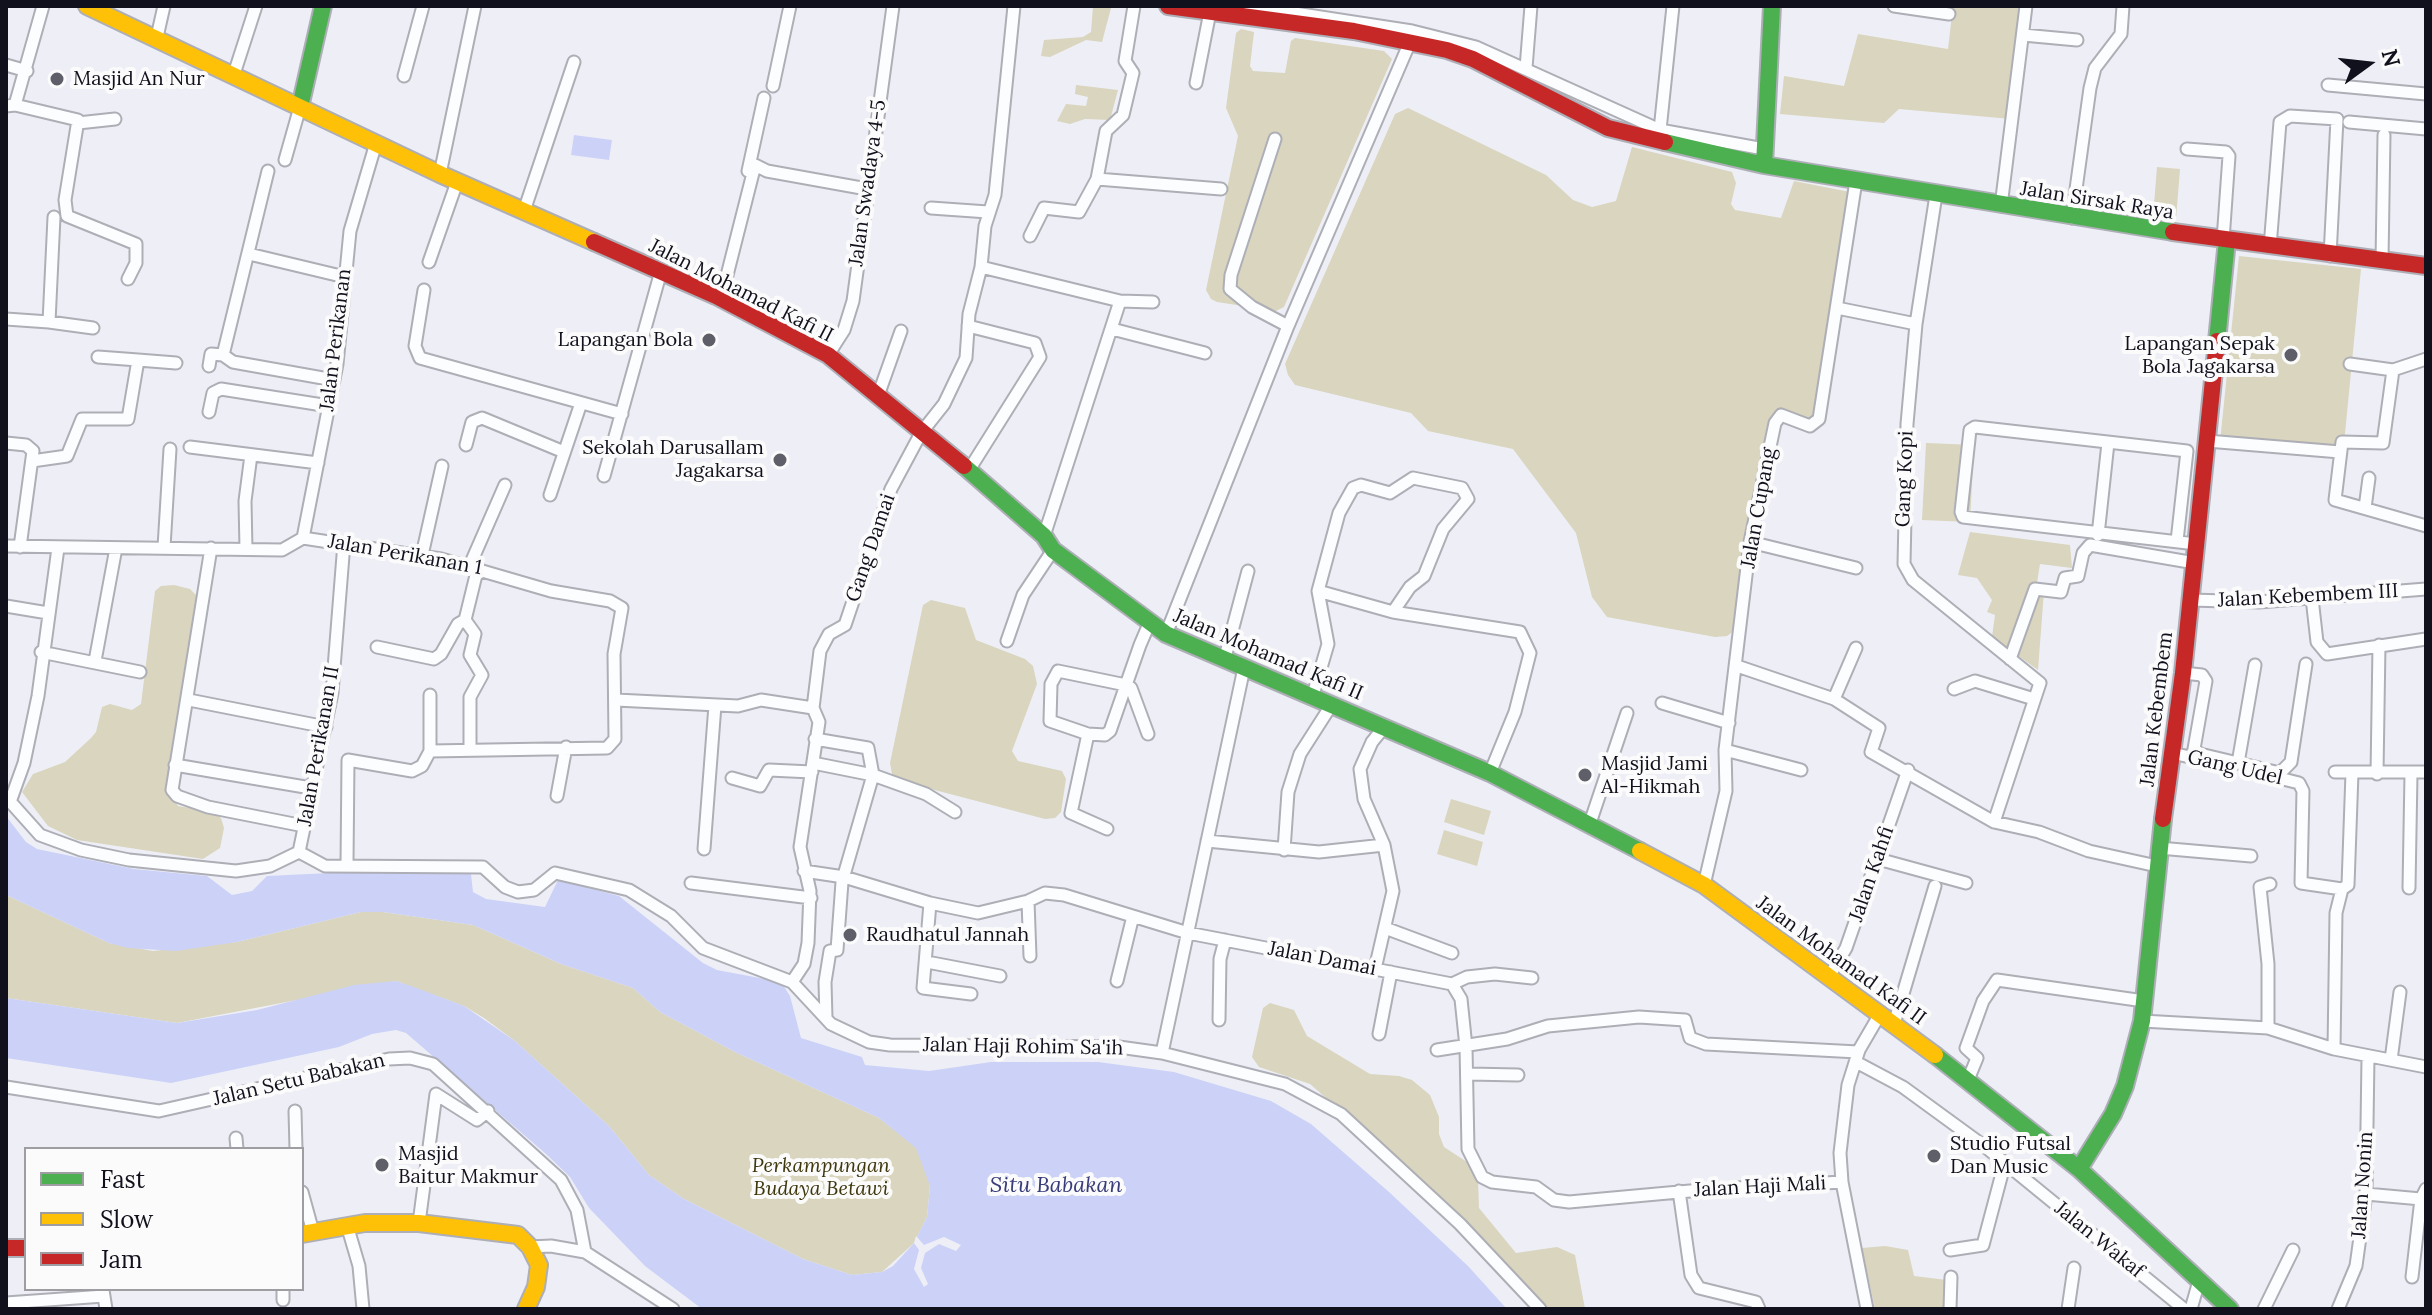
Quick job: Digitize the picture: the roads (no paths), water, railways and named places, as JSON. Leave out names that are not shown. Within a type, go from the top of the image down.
[{"type":"street","name":"Jalan Mohamad Kafi II","points":[[87,6],[112,11],[157,37],[234,74],[297,116],[375,146],[660,275],[718,297],[828,355],[879,393],[920,436],[969,470],[1048,543],[1148,628],[1224,661],[1242,676],[1313,695],[1379,734],[1490,773],[1704,885],[1830,975],[2079,1169],[2198,1284],[2230,1309]]},
{"type":"street","points":[[157,37],[164,6]]},
{"type":"street","points":[[234,74],[256,6]]},
{"type":"street","points":[[285,160],[323,6]]},
{"type":"street","points":[[404,76],[423,6]]},
{"type":"street","points":[[440,174],[475,6]]},
{"type":"street","points":[[773,86],[790,6]]},
{"type":"street","name":"Jalan Swadaya 4-5","points":[[828,355],[844,330],[853,301],[893,6]]},
{"type":"street","name":"Gang Damai","points":[[811,898],[800,847],[819,722],[813,708],[820,651],[829,634],[845,625],[891,489],[920,436],[944,404],[966,358],[968,326],[981,267],[988,212],[995,195],[1014,6]]},
{"type":"street","points":[[1030,236],[1044,208],[1079,212],[1097,179],[1106,131],[1123,115],[1133,73],[1125,61],[1134,6]]},
{"type":"street","name":"Jalan Sirsak Raya","points":[[1168,6],[1410,42],[1473,59],[1608,128],[1764,157],[1856,181],[2072,218],[2330,256],[2426,266]]},
{"type":"street","points":[[1249,6],[1323,11],[1476,47],[1660,130],[1764,157],[1772,6]]},
{"type":"street","points":[[1526,68],[1531,6]]},
{"type":"street","points":[[1660,130],[1673,6]]},
{"type":"street","points":[[1894,6],[1949,14]]},
{"type":"street","points":[[2001,206],[2026,6]]},
{"type":"street","points":[[2072,218],[2090,88],[2095,68],[2120,37],[2123,6]]},
{"type":"street","points":[[42,10],[27,71],[11,106],[75,118],[78,123],[65,200],[67,216],[136,244],[136,263],[128,279]]},
{"type":"street","points":[[1196,83],[1210,12]]},
{"type":"street","points":[[2023,35],[2077,40]]},
{"type":"street","points":[[1166,634],[1288,326],[1410,42]]},
{"type":"street","points":[[524,211],[574,62]]},
{"type":"street","points":[[6,65],[27,71]]},
{"type":"street","points":[[2328,85],[2426,94]]},
{"type":"street","points":[[718,297],[764,98]]},
{"type":"street","points":[[2270,247],[2280,122],[2290,116],[2337,119],[2330,256]]},
{"type":"street","points":[[78,123],[115,119]]},
{"type":"street","points":[[2349,122],[2426,129]]},
{"type":"street","points":[[2382,261],[2384,135]]},
{"type":"street","points":[[1275,139],[1231,275],[1230,289],[1244,303],[1288,326]]},
{"type":"street","name":"Jalan Perikanan","points":[[303,538],[334,380],[350,231],[375,146]]},
{"type":"street","points":[[2187,149],[2226,152],[2229,156],[2225,240]]},
{"type":"street","points":[[718,297],[755,165],[767,171],[867,189]]},
{"type":"street","points":[[223,355],[268,171]]},
{"type":"street","points":[[1097,179],[1221,189]]},
{"type":"street","name":"Jalan Cupang","points":[[1704,885],[1726,791],[1725,750],[1750,542],[1777,417],[1781,415],[1810,426],[1819,419],[1856,181]]},
{"type":"street","points":[[429,262],[457,182]]},
{"type":"street","name":"Gang Kopi","points":[[1936,195],[1916,324],[1907,424],[1904,564],[1913,580],[2040,683],[2034,699]]},
{"type":"street","points":[[931,208],[988,212]]},
{"type":"street","points":[[49,322],[54,217]]},
{"type":"street","name":"Jalan Kebembem","points":[[2079,1169],[2113,1114],[2125,1086],[2142,1021],[2159,848],[2195,563],[2225,240]]},
{"type":"street","points":[[249,254],[345,277]]},
{"type":"street","points":[[981,267],[1120,301],[1153,302]]},
{"type":"street","points":[[604,476],[660,275]]},
{"type":"street","points":[[424,290],[415,346],[420,358],[622,414]]},
{"type":"street","points":[[1007,641],[1023,595],[1048,543],[1120,301]]},
{"type":"street","points":[[1837,308],[1916,324]]},
{"type":"street","points":[[6,319],[93,328]]},
{"type":"street","points":[[968,326],[1035,343],[1040,357],[969,470]]},
{"type":"street","points":[[1112,329],[1205,353]]},
{"type":"street","points":[[879,393],[901,331]]},
{"type":"street","points":[[209,366],[211,354],[223,355],[233,362],[334,380]]},
{"type":"street","points":[[98,357],[176,363]]},
{"type":"street","points":[[2350,364],[2393,370],[2426,359]]},
{"type":"street","points":[[32,461],[67,456],[82,419],[128,419],[138,360]]},
{"type":"street","points":[[2393,370],[2383,443],[2344,442],[2340,452],[2335,500],[2426,526]]},
{"type":"street","points":[[209,412],[213,393],[221,389],[329,406]]},
{"type":"street","points":[[550,495],[581,403]]},
{"type":"street","points":[[466,445],[472,422],[482,418],[564,452]]},
{"type":"street","points":[[2177,541],[2187,451],[1975,427],[1970,433],[1961,512],[1963,517],[2196,544]]},
{"type":"street","points":[[2207,441],[2340,452]]},
{"type":"street","points":[[6,443],[30,447],[32,461],[20,547]]},
{"type":"street","points":[[2098,535],[2108,443]]},
{"type":"street","points":[[190,447],[318,463]]},
{"type":"street","points":[[164,547],[170,449]]},
{"type":"street","points":[[246,549],[245,501],[251,455]]},
{"type":"street","points":[[422,555],[442,466]]},
{"type":"street","points":[[1313,695],[1328,644],[1318,591],[1339,513],[1353,488],[1361,485],[1390,493],[1416,478],[1462,488],[1468,499],[1443,529],[1424,576],[1410,587],[1393,612]]},
{"type":"street","points":[[2365,508],[2369,478]]},
{"type":"street","points":[[470,749],[470,697],[482,675],[470,655],[475,634],[465,620],[474,566],[505,485]]},
{"type":"street","name":"Jalan Perikanan 1","points":[[6,546],[282,550],[303,538],[422,555],[474,566],[551,591],[610,601],[622,608],[614,654],[616,700]]},
{"type":"street","points":[[1750,542],[1856,568]]},
{"type":"street","name":"Jalan Perikanan II","points":[[299,852],[326,727],[344,543]]},
{"type":"street","points":[[2010,659],[2035,589],[2061,592],[2065,578],[2078,576],[2083,553],[2090,545],[2195,563]]},
{"type":"street","points":[[58,548],[41,652],[38,696],[24,763],[8,800],[40,835],[81,850],[129,860],[236,871],[270,866],[299,852],[325,866],[347,864],[348,760],[412,771],[422,766],[430,751],[430,695]]},
{"type":"street","points":[[95,661],[116,548]]},
{"type":"street","points":[[211,548],[189,700],[172,778],[177,796],[208,807],[304,826]]},
{"type":"street","points":[[1224,661],[1248,571]]},
{"type":"street","name":"Jalan Kebembem III","points":[[2191,600],[2259,602],[2426,589]]},
{"type":"street","points":[[1318,591],[1393,612],[1520,632],[1530,653],[1515,712],[1490,773]]},
{"type":"street","points":[[2312,598],[2317,642],[2325,653],[2426,639]]},
{"type":"street","points":[[6,606],[48,613]]},
{"type":"street","points":[[377,647],[434,659],[441,654],[458,624],[465,620]]},
{"type":"street","points":[[1148,628],[1140,645],[1126,685],[1110,731],[1105,735],[1088,734],[1050,721],[1051,684],[1058,671],[1126,685],[1131,688],[1148,734]]},
{"type":"street","points":[[2377,774],[2379,645]]},
{"type":"street","points":[[1834,699],[1856,648]]},
{"type":"street","points":[[41,652],[140,672]]},
{"type":"street","points":[[2183,673],[2202,675],[2206,681],[2193,748],[2200,754],[2280,773],[2289,768],[2306,664]]},
{"type":"street","points":[[2238,763],[2255,665]]},
{"type":"street","points":[[1737,666],[1834,699],[1879,728],[1871,752],[1908,770],[1994,822],[2039,832],[2089,851],[2157,866]]},
{"type":"street","points":[[1162,1053],[1242,676]]},
{"type":"street","points":[[1954,689],[1975,681],[2034,699],[1994,822]]},
{"type":"street","points":[[189,700],[326,727]]},
{"type":"street","points":[[430,751],[607,748],[615,739],[616,700],[738,706],[761,700],[813,708]]},
{"type":"street","points":[[1662,703],[1729,723]]},
{"type":"street","points":[[704,849],[715,705]]},
{"type":"street","points":[[1284,850],[1288,792],[1300,754],[1330,707]]},
{"type":"street","points":[[1590,823],[1627,713]]},
{"type":"street","points":[[1088,734],[1071,813],[1107,829]]},
{"type":"street","points":[[1375,969],[1393,891],[1384,845],[1364,799],[1360,769],[1379,734]]},
{"type":"street","points":[[815,739],[868,748],[873,775],[844,877],[837,950],[830,951],[825,982],[826,1018]]},
{"type":"street","points":[[557,796],[566,747]]},
{"type":"street","points":[[1725,750],[1801,770]]},
{"type":"street","name":"Gang Udel","points":[[2170,754],[2299,783],[2303,791],[2301,883],[2342,889]]},
{"type":"street","points":[[175,765],[311,788]]},
{"type":"street","points":[[732,778],[760,786],[769,770],[813,768],[873,775],[926,794],[955,812]]},
{"type":"street","name":"Jalan Kahfi","points":[[1830,975],[1846,948],[1908,770]]},
{"type":"street","points":[[2335,772],[2426,772]]},
{"type":"street","points":[[2334,1049],[2336,913],[2342,889],[2348,885],[2352,773]]},
{"type":"street","points":[[2409,888],[2411,774]]},
{"type":"street","points":[[1207,841],[1319,852],[1384,845]]},
{"type":"street","points":[[2159,848],[2251,856]]},
{"type":"street","points":[[1878,859],[1966,883]]},
{"type":"street","name":"Jalan Haji Rohim Sa'ih","points":[[347,864],[483,867],[505,887],[518,892],[534,890],[555,873],[629,890],[671,916],[703,948],[792,982],[826,1018],[869,1042],[890,1045],[1119,1047],[1162,1053],[1285,1084],[1341,1114],[1460,1224],[1540,1309]]},
{"type":"street","name":"Jalan Damai","points":[[804,871],[844,877],[930,903],[978,913],[1028,901],[1045,893],[1064,895],[1188,933],[1452,984]]},
{"type":"street","points":[[691,883],[811,898],[804,964],[792,982]]},
{"type":"street","points":[[2268,1028],[2268,964],[2260,887],[2270,884]]},
{"type":"street","points":[[1894,1024],[1935,886]]},
{"type":"street","points":[[1028,901],[1030,956]]},
{"type":"street","points":[[930,903],[923,988],[971,994]]},
{"type":"street","points":[[1117,981],[1133,916]]},
{"type":"street","points":[[1385,928],[1452,953]]},
{"type":"street","points":[[1219,1020],[1220,959],[1225,940]]},
{"type":"street","points":[[927,962],[1000,976]]},
{"type":"street","points":[[1379,1034],[1391,972]]},
{"type":"street","points":[[1532,978],[1495,974],[1467,977],[1452,984],[1461,999],[1469,1074],[1468,1149],[1482,1177],[1492,1182],[1536,1187],[1554,1200],[1569,1202],[1679,1191],[1691,1275],[1699,1288],[1756,1302],[1759,1309]]},
{"type":"street","points":[[1968,1080],[1977,1058],[1966,1048],[1983,1001],[1997,980],[2144,1001]]},
{"type":"street","points":[[2391,1060],[2400,992]]},
{"type":"street","points":[[1867,1309],[1842,1182],[1840,1153],[1848,1085],[1869,1030],[1880,1014]]},
{"type":"street","points":[[1437,1050],[1466,1047],[1548,1026],[1639,1017],[1685,1020],[1690,1038],[1706,1044],[1858,1055]]},
{"type":"street","points":[[2142,1021],[2268,1028],[2334,1049],[2426,1067]]},
{"type":"street","name":"Jalan Wakaf","points":[[1858,1055],[2005,1162],[2189,1308],[2198,1284]]},
{"type":"street","name":"Jalan Nonin","points":[[2338,1308],[2356,1266],[2366,1194],[2368,1057]]},
{"type":"street","name":"Jalan Setu Babakan","points":[[6,1087],[159,1111],[319,1073],[410,1058],[433,1064],[561,1180],[577,1210],[585,1252]]},
{"type":"street","points":[[1469,1074],[1518,1075]]},
{"type":"street","points":[[419,1223],[436,1094],[477,1120],[488,1111]]},
{"type":"street","points":[[295,1111],[296,1147]]},
{"type":"street","points":[[1950,1250],[1983,1245],[2005,1162]]},
{"type":"street","name":"Jalan Haji Mali","points":[[1679,1191],[1842,1182]]},
{"type":"street","points":[[2366,1194],[2424,1194],[2412,1277]]},
{"type":"street","points":[[304,1208],[307,1233],[347,1225],[419,1223],[504,1230],[518,1235],[530,1247],[539,1265],[536,1287],[526,1309]]},
{"type":"street","points":[[347,1225],[359,1266],[363,1309]]},
{"type":"street","points":[[530,1247],[551,1246],[585,1252],[673,1309]]},
{"type":"street","points":[[2264,1309],[2293,1250]]},
{"type":"street","points":[[2068,1309],[2074,1268]]},
{"type":"street","points":[[1950,1309],[1951,1277]]},
{"type":"street","points":[[6,1303],[103,1292],[106,1309]]},
{"type":"street","points":[[2338,1308],[2347,1309]]},
{"type":"water","points":[[574,135],[612,140],[609,160],[571,155]]},
{"type":"water","name":"Situ Babakan","points":[[6,816],[26,842],[37,849],[134,869],[207,876],[232,895],[252,891],[267,876],[433,868],[471,874],[473,892],[486,899],[545,907],[558,880],[619,896],[703,963],[717,970],[781,982],[790,996],[801,1038],[862,1057],[865,1065],[929,1071],[991,1062],[1098,1062],[1174,1072],[1271,1101],[1311,1124],[1389,1192],[1468,1266],[1507,1309],[702,1309],[645,1266],[589,1208],[570,1177],[406,1033],[396,1030],[372,1034],[339,1047],[171,1083],[6,1058],[6,998],[177,1023],[257,1010],[354,985],[396,981],[464,1006],[515,1041],[609,1126],[649,1175],[684,1199],[803,1259],[852,1275],[882,1272],[893,1266],[914,1243],[927,1217],[930,1186],[916,1148],[879,1118],[735,1052],[660,1012],[633,988],[561,964],[473,925],[383,912],[361,912],[237,942],[176,951],[128,948],[109,943],[6,895]]},
{"type":"place","name":"Masjid An Nur","points":[[57,79]]},
{"type":"place","name":"Lapangan Bola","points":[[709,340]]},
{"type":"place","name":"Lapangan Sepak Bola Jagakarsa","points":[[2291,355]]},
{"type":"place","name":"Sekolah Darusallam Jagakarsa","points":[[780,460]]},
{"type":"place","name":"Masjid Jami Al-Hikmah","points":[[1585,775]]},
{"type":"place","name":"Raudhatul Jannah","points":[[850,935]]},
{"type":"place","name":"Studio Futsal Dan Music","points":[[1934,1156]]},
{"type":"place","name":"Masjid Baitur Makmur","points":[[382,1165]]},
{"type":"park label","name":"Perkampungan Budaya Betawi","points":[[821,1178]]}]
